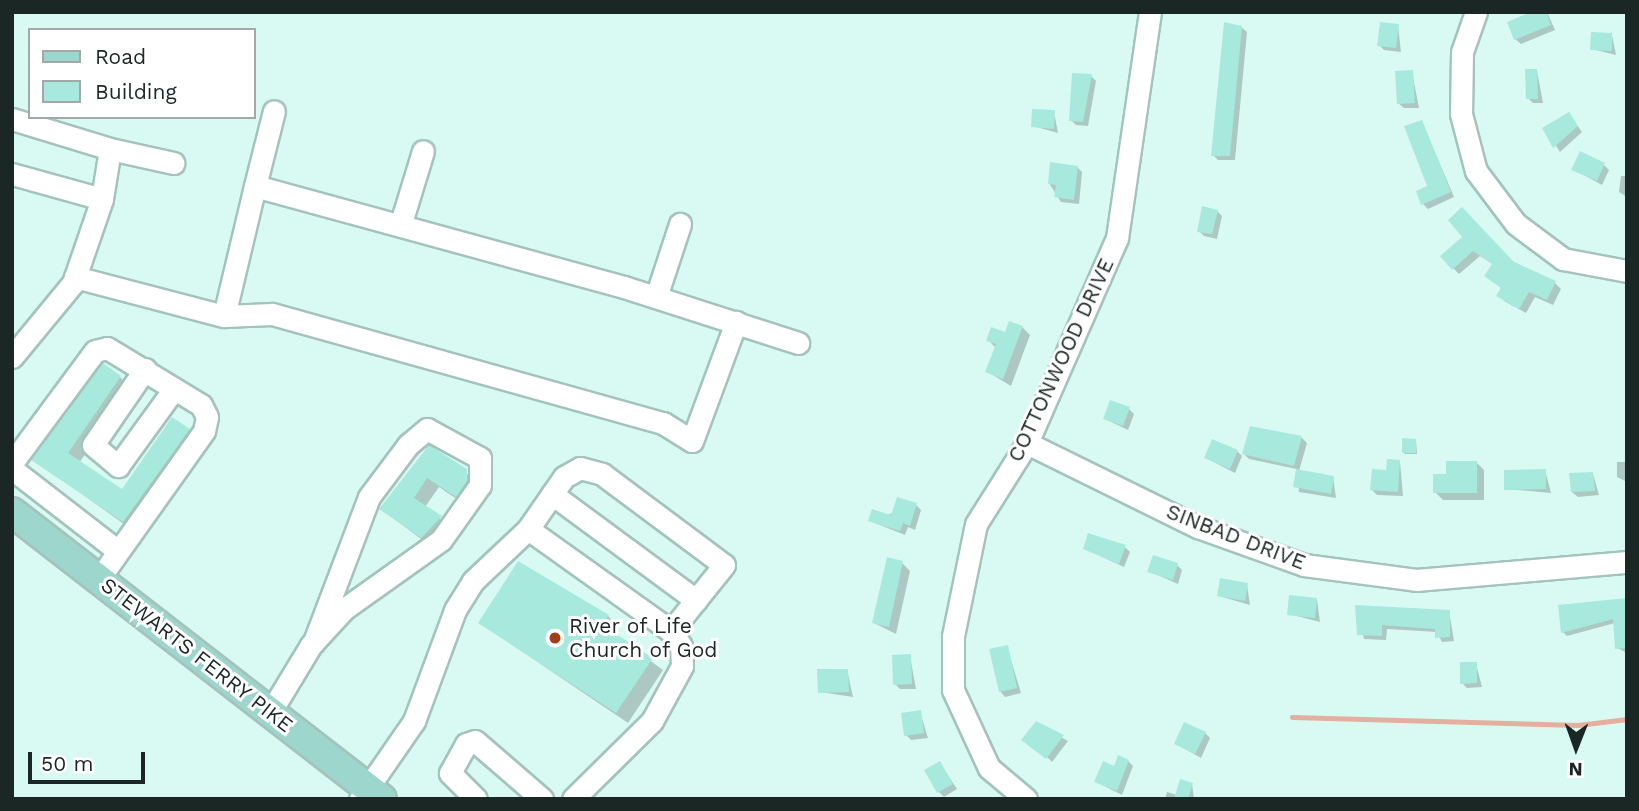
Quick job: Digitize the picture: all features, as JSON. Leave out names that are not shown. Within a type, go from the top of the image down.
[{"type":"main road","name":"STEWARTS FERRY PIKE","points":[[12,512],[271,711],[370,795]]},
{"type":"street","name":"COTTONWOOD DRIVE","points":[[1026,799],[989,768],[953,690],[953,636],[976,524],[1027,443],[1117,238],[1138,61],[1150,12]]},
{"type":"street","points":[[1476,12],[1462,52],[1461,114],[1476,171],[1516,224],[1563,259],[1627,271]]},
{"type":"street","points":[[225,316],[274,111]]},
{"type":"street","points":[[12,119],[110,149],[173,163]]},
{"type":"street","points":[[12,357],[75,277],[102,199],[110,149]]},
{"type":"street","points":[[401,223],[423,151]]},
{"type":"street","points":[[12,174],[102,199]]},
{"type":"street","points":[[255,186],[401,223],[656,297],[798,343]]},
{"type":"street","points":[[656,297],[680,224]]},
{"type":"street","points":[[75,277],[225,316],[272,314],[663,423],[692,441],[736,322]]},
{"type":"street","points":[[12,463],[95,351],[107,348],[201,405],[207,417],[204,431],[99,579]]},
{"type":"street","points":[[145,369],[93,445],[118,466],[174,389]]},
{"type":"street","points":[[271,711],[314,642],[344,609],[441,540],[480,485],[480,458],[427,429],[408,445],[369,497],[314,642]]},
{"type":"street","name":"SINBAD DRIVE","points":[[1027,443],[1198,527],[1304,565],[1416,580],[1627,562]]},
{"type":"street","points":[[370,795],[414,721],[467,591],[528,529],[552,494],[580,468],[602,474],[724,565],[671,631]]},
{"type":"street","points":[[12,469],[118,551]]},
{"type":"street","points":[[552,494],[696,600]]},
{"type":"street","points":[[528,529],[671,631],[681,646],[682,666],[672,688],[629,747],[573,799]]},
{"type":"street","points":[[476,799],[450,774],[466,744],[475,741],[542,799]]},
{"type":"building","points":[[1531,12],[1546,12],[1551,25],[1514,40],[1507,22]]},
{"type":"building","points":[[1224,22],[1242,26],[1230,156],[1211,156]]},
{"type":"building","points":[[1380,22],[1399,24],[1396,48],[1377,46]]},
{"type":"building","points":[[1591,32],[1612,33],[1612,51],[1590,50]]},
{"type":"building","points":[[1525,69],[1537,69],[1538,99],[1526,99]]},
{"type":"building","points":[[1413,70],[1415,103],[1397,104],[1395,71]]},
{"type":"building","points":[[1072,73],[1092,74],[1083,122],[1069,121]]},
{"type":"building","points":[[1032,109],[1055,110],[1054,129],[1031,127]]},
{"type":"building","points":[[1569,112],[1578,126],[1553,148],[1542,128]]},
{"type":"building","points":[[1422,120],[1451,192],[1421,205],[1416,191],[1427,186],[1404,126]]},
{"type":"building","points":[[1580,151],[1605,163],[1597,181],[1571,170]]},
{"type":"building","points":[[1050,162],[1078,166],[1074,200],[1054,197],[1056,185],[1048,184]]},
{"type":"building","points":[[1202,206],[1218,210],[1212,234],[1197,232]]},
{"type":"building","points":[[1462,207],[1514,262],[1556,281],[1547,300],[1529,292],[1519,309],[1496,296],[1501,288],[1484,276],[1492,264],[1473,251],[1452,270],[1440,256],[1462,237],[1448,220]]},
{"type":"building","points":[[1009,321],[1023,326],[1003,379],[985,372],[996,344],[986,341],[991,327],[1005,332]]},
{"type":"building","points":[[103,363],[121,376],[68,453],[122,489],[172,417],[190,429],[123,522],[31,460]]},
{"type":"building","points":[[1110,400],[1130,407],[1123,426],[1103,419]]},
{"type":"building","points":[[1250,426],[1302,436],[1294,466],[1242,454]]},
{"type":"building","points":[[1402,438],[1416,439],[1416,453],[1402,453]]},
{"type":"building","points":[[1212,439],[1238,450],[1230,469],[1204,458]]},
{"type":"building","points":[[429,445],[467,469],[467,481],[456,497],[427,478],[414,498],[442,516],[421,538],[379,509]]},
{"type":"building","points":[[1387,459],[1400,460],[1398,492],[1370,490],[1372,469],[1386,470]]},
{"type":"building","points":[[1446,461],[1477,461],[1477,493],[1433,493],[1433,474],[1446,474]]},
{"type":"building","points":[[1296,469],[1334,476],[1331,494],[1293,487]]},
{"type":"building","points":[[1546,469],[1546,489],[1504,490],[1504,470]]},
{"type":"building","points":[[1593,472],[1595,491],[1571,492],[1569,473]]},
{"type":"building","points":[[897,497],[917,503],[910,526],[903,523],[900,531],[868,521],[872,509],[891,515]]},
{"type":"building","points":[[1088,533],[1126,545],[1119,564],[1083,549]]},
{"type":"building","points":[[1153,555],[1178,563],[1173,580],[1147,572]]},
{"type":"building","points":[[887,557],[903,561],[889,627],[872,623]]},
{"type":"building","name":"River of Life Church of God","points":[[518,561],[609,615],[602,625],[653,658],[616,713],[478,623]]},
{"type":"building","points":[[1220,578],[1248,583],[1245,601],[1217,596]]},
{"type":"building","points":[[1289,595],[1317,598],[1315,618],[1287,615]]},
{"type":"building","points":[[1627,598],[1627,648],[1615,649],[1613,619],[1561,633],[1558,605]]},
{"type":"building","points":[[1355,605],[1450,610],[1450,637],[1435,638],[1435,629],[1382,625],[1382,636],[1357,635]]},
{"type":"building","points":[[1008,645],[1017,688],[999,692],[989,649]]},
{"type":"building","points":[[911,654],[912,684],[893,685],[892,655]]},
{"type":"building","points":[[1460,662],[1477,662],[1477,683],[1460,684]]},
{"type":"building","points":[[817,669],[848,669],[849,692],[818,693]]},
{"type":"building","points":[[921,710],[924,733],[904,736],[901,713]]},
{"type":"building","points":[[1036,721],[1064,735],[1046,759],[1021,740]]},
{"type":"building","points":[[1184,722],[1206,732],[1195,754],[1174,744]]},
{"type":"building","points":[[1118,755],[1129,760],[1117,791],[1094,782],[1103,761],[1114,766]]},
{"type":"building","points":[[940,761],[953,784],[937,793],[924,770]]},
{"type":"building","points":[[1180,779],[1193,783],[1188,799],[1174,799]]},
{"type":"waterway","points":[[1292,717],[1578,725],[1627,719]]},
{"type":"place","name":"River of Life Church of God","points":[[555,638]]}]
